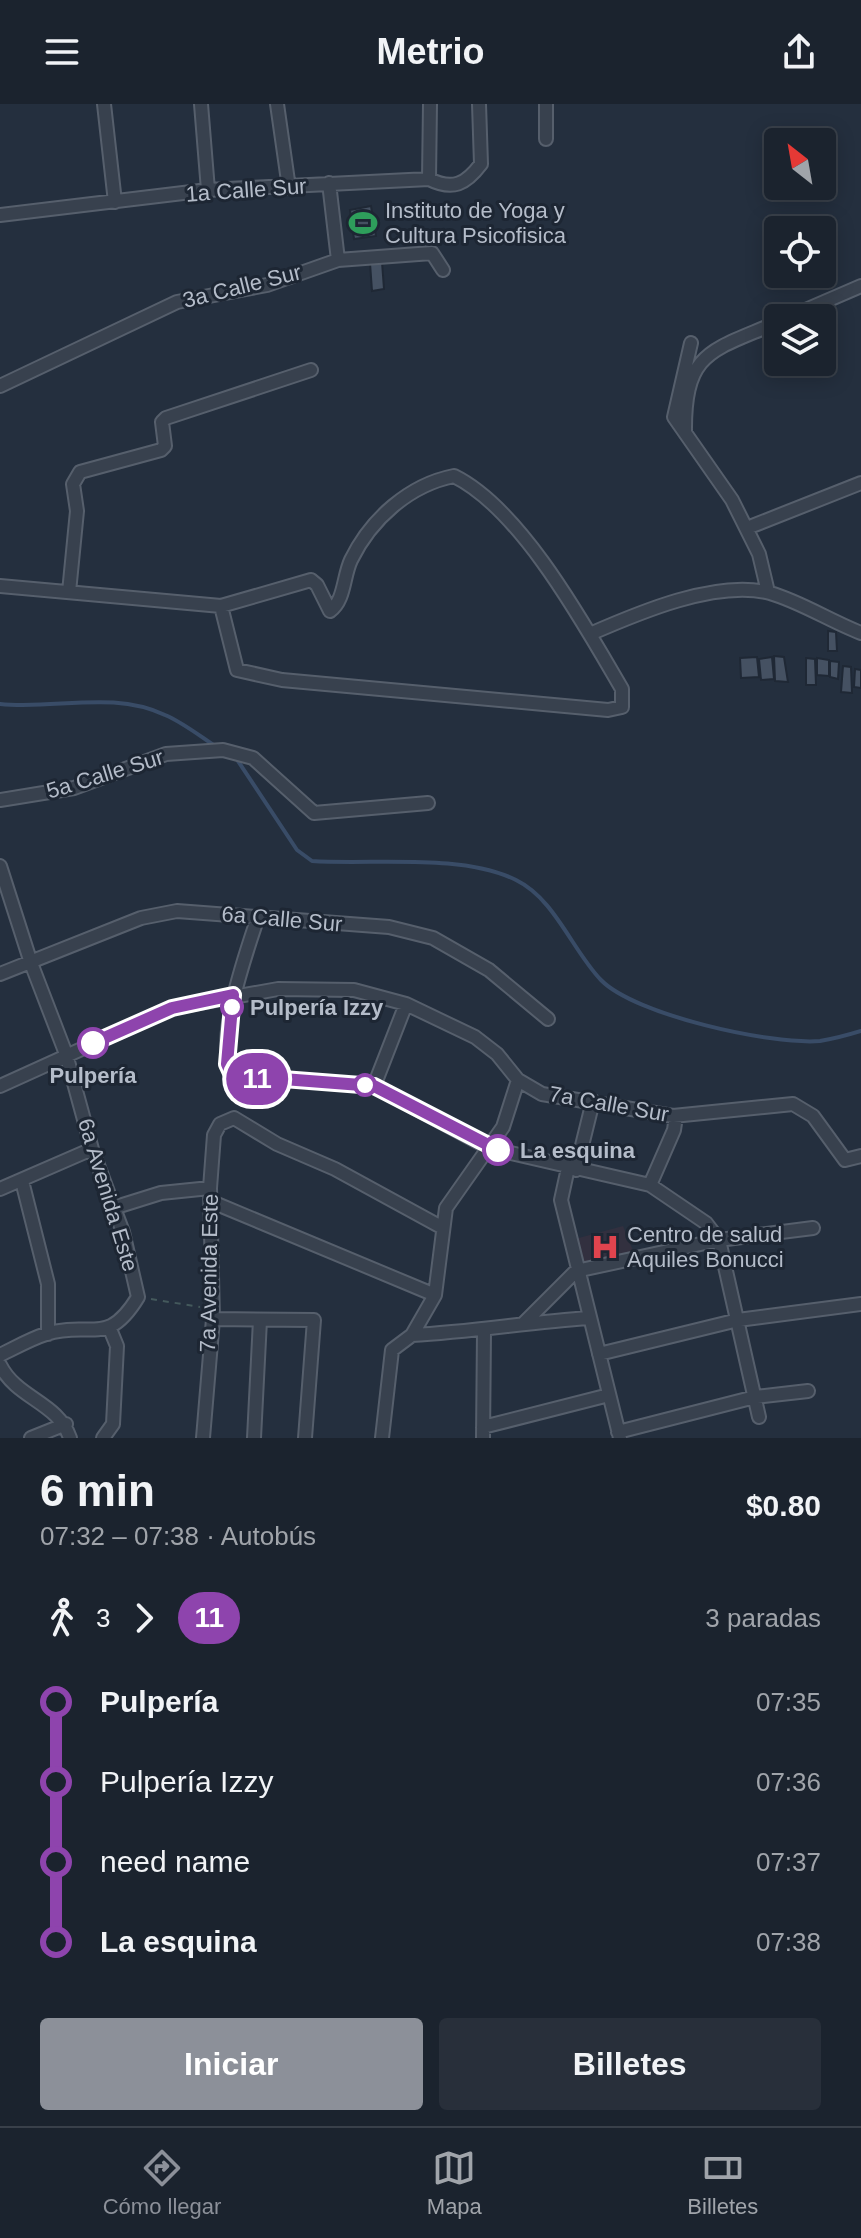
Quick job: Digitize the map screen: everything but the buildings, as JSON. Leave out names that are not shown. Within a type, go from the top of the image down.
[{"type":"street","points":[[104,104],[115,202]]},
{"type":"street","points":[[201,104],[208,190]]},
{"type":"street","points":[[277,104],[289,188]]},
{"type":"street","points":[[429,179],[430,104]]},
{"type":"street","name":"1a Calle Sur","points":[[0,215],[208,190],[429,179],[449,186],[460,185],[481,164],[479,104]]},
{"type":"street","points":[[546,104],[546,139]]},
{"type":"street","points":[[329,183],[338,260]]},
{"type":"street","name":"3a Calle Sur","points":[[0,386],[177,302],[267,285],[338,260],[432,253],[443,270]]},
{"type":"street","points":[[819,304],[861,286]]},
{"type":"street","points":[[685,433],[685,404],[697,363],[708,353],[764,328]]},
{"type":"street","points":[[691,343],[674,410],[685,433],[732,500],[747,528],[759,554],[768,592]]},
{"type":"street","points":[[69,592],[77,511],[73,484],[80,472],[161,450],[165,446],[162,422],[166,418],[311,370]]},
{"type":"street","points":[[0,586],[221,606],[311,580],[317,585],[330,611],[338,602],[350,561],[368,531],[394,504],[439,479],[454,476],[489,499],[513,525],[590,634],[622,689],[624,700],[622,707],[615,710],[282,680],[237,670],[221,606]]},
{"type":"street","points":[[747,528],[861,483]]},
{"type":"street","points":[[590,634],[677,601],[721,592],[768,592],[861,633]]},
{"type":"street","name":"5a Calle Sur","points":[[0,800],[74,788],[166,754],[223,750],[253,758],[314,813],[428,803]]},
{"type":"street","name":"6a Avenida Este","points":[[0,866],[31,963],[66,1054],[92,1149],[132,1264],[138,1297]]},
{"type":"street","name":"6a Calle Sur","points":[[0,974],[141,918],[177,911],[257,920],[389,927],[433,938],[489,970],[548,1019]]},
{"type":"street","points":[[257,920],[233,995],[227,1064],[232,1075],[374,1086],[489,1148],[646,1184],[706,1223],[719,1240],[759,1417]]},
{"type":"street","name":"7a Calle Sur","points":[[0,1086],[172,1008],[278,989],[354,990],[406,1004],[475,1037],[497,1054],[518,1080],[542,1094],[676,1116],[793,1104],[813,1116],[845,1160],[859,1158]]},
{"type":"street","points":[[374,1086],[406,1004]]},
{"type":"street","points":[[382,1438],[392,1350],[412,1335],[435,1295],[446,1208],[503,1127],[518,1080]]},
{"type":"street","points":[[593,1101],[561,1200],[576,1271],[619,1435],[755,1397],[808,1391]]},
{"type":"street","points":[[646,1184],[674,1130],[676,1116]]},
{"type":"street","name":"7a Avenida Este","points":[[203,1438],[213,1313],[210,1188],[214,1135],[220,1124],[234,1118],[277,1144],[335,1169],[443,1228]]},
{"type":"street","points":[[0,1189],[92,1149]]},
{"type":"street","points":[[22,1181],[48,1284],[48,1334]]},
{"type":"street","points":[[113,1208],[161,1193],[210,1188]]},
{"type":"street","points":[[212,1202],[435,1295]]},
{"type":"street","points":[[524,1323],[576,1271],[719,1240],[813,1228]]},
{"type":"street","points":[[0,1355],[48,1334],[110,1329],[126,1317],[138,1297]]},
{"type":"street","points":[[599,1354],[738,1320],[861,1304]]},
{"type":"street","points":[[213,1313],[260,1320],[314,1321],[305,1438]]},
{"type":"street","points":[[412,1335],[484,1332],[524,1323],[589,1318]]},
{"type":"street","points":[[254,1438],[260,1320]]},
{"type":"street","points":[[103,1438],[113,1424],[117,1346],[110,1329]]},
{"type":"street","points":[[484,1332],[483,1432],[609,1395]]},
{"type":"street","points":[[0,1365],[16,1388],[57,1413],[66,1424],[70,1438]]},
{"type":"street","points":[[31,1438],[66,1424]]},
{"type":"path","points":[[138,1297],[213,1313]]},
{"type":"shaded area","name":"Centro de salud Aquiles Bonucci","points":[[623,1226],[634,1253],[584,1265],[575,1239]]},
{"type":"waterway","points":[[0,704],[104,702],[145,708],[179,722],[218,748]]},
{"type":"waterway","points":[[236,758],[297,850],[312,861],[443,863],[494,872],[516,880],[542,899],[601,980],[618,993],[643,1005],[705,1025],[770,1038],[820,1041],[861,1031]]},
{"type":"bus line","name":"11","points":[[93,1043],[172,1008],[233,995],[227,1064],[232,1075],[374,1086],[397,1095],[489,1148],[498,1150]]},
{"type":"place","name":"Instituto de Yoga y Cultura Psicofisica","points":[[363,223]]},
{"type":"place","name":"Pulpería Izzy","points":[[232,1007]]},
{"type":"place","name":"Pulpería","points":[[93,1043]]},
{"type":"place","name":"La esquina","points":[[498,1150]]},
{"type":"place","name":"Centro de salud Aquiles Bonucci","points":[[605,1247]]}]
